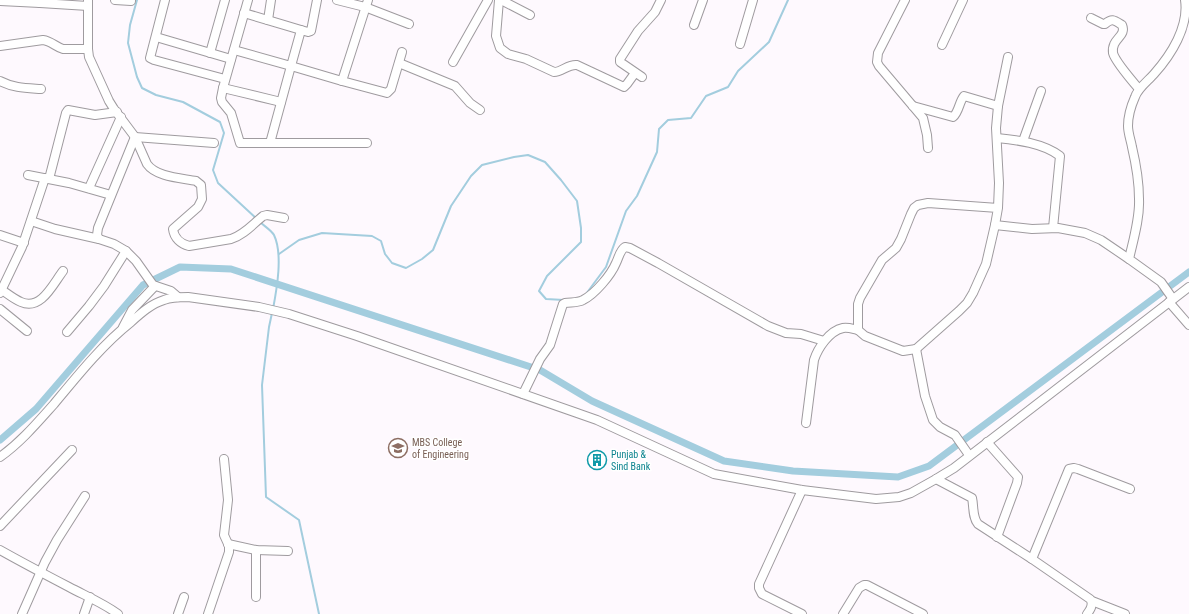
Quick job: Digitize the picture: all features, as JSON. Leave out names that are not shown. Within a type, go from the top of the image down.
[{"type":"street","points":[[116,0],[131,1]]},
{"type":"street","points":[[165,0],[150,56],[152,59],[226,79]]},
{"type":"street","points":[[210,53],[225,0]]},
{"type":"street","points":[[248,0],[221,98],[222,102],[231,113],[240,143],[367,143]]},
{"type":"street","points":[[268,20],[271,0]]},
{"type":"street","points":[[244,13],[308,32],[311,31],[317,0]]},
{"type":"street","points":[[337,0],[367,4],[409,24]]},
{"type":"street","points":[[453,62],[488,0]]},
{"type":"street","points":[[530,15],[500,0],[496,36],[500,48],[508,54],[526,59],[554,72],[557,72],[570,65],[577,65],[624,87],[639,75],[622,64],[620,59],[638,31],[655,12],[662,0]]},
{"type":"street","points":[[694,25],[703,0]]},
{"type":"street","points":[[740,44],[753,0]]},
{"type":"street","points":[[905,0],[878,53],[877,62],[923,118],[928,148]]},
{"type":"street","points":[[942,45],[963,0]]},
{"type":"street","points":[[1129,259],[1139,210],[1139,201],[1135,162],[1128,127],[1129,115],[1139,89],[1156,72],[1172,50],[1184,26],[1187,14],[1185,0]]},
{"type":"street","points":[[0,1],[88,3],[89,57],[108,97],[135,137],[147,164],[152,170],[162,174],[196,181],[201,185],[202,194],[200,203],[189,216],[173,229],[177,240],[185,245],[194,246],[231,239],[236,237],[267,214],[284,218]]},
{"type":"street","points":[[342,81],[367,4]]},
{"type":"street","points":[[1091,18],[1103,24],[1112,20],[1122,25],[1122,33],[1114,44],[1114,56],[1139,89]]},
{"type":"street","points":[[270,143],[301,30]]},
{"type":"street","points":[[156,37],[231,59]]},
{"type":"street","points":[[0,46],[43,40],[63,49],[88,49]]},
{"type":"street","points":[[234,50],[387,93],[391,89],[402,52]]},
{"type":"street","points":[[806,423],[814,360],[824,341],[841,328],[858,330],[865,336],[907,351],[916,349],[967,303],[986,264],[998,208],[999,183],[996,128],[998,106],[1008,56]]},
{"type":"street","points":[[399,63],[455,86],[470,103],[480,110]]},
{"type":"street","points":[[0,81],[20,88],[41,89]]},
{"type":"street","points":[[223,88],[281,102]]},
{"type":"street","points":[[1023,141],[1041,91]]},
{"type":"street","points":[[913,106],[953,117],[964,96],[998,106]]},
{"type":"street","points":[[63,270],[42,298],[33,304],[30,305],[21,302],[1,292],[24,243],[47,178],[68,110],[95,115],[119,115]]},
{"type":"street","points":[[89,188],[119,115]]},
{"type":"street","points":[[135,137],[214,143]]},
{"type":"street","points":[[99,239],[97,232],[99,222],[112,196],[135,137]]},
{"type":"street","points":[[997,138],[1023,141],[1049,150],[1060,156],[1053,228]]},
{"type":"street","points":[[28,175],[89,188],[112,196]]},
{"type":"street","points":[[858,330],[858,304],[860,298],[882,260],[896,248],[914,208],[918,205],[928,203],[998,208]]},
{"type":"street","points":[[31,221],[55,229],[99,239],[126,250],[154,285],[170,291],[178,297]]},
{"type":"street","points":[[995,225],[1032,229],[1053,228],[1085,233],[1105,242],[1161,282],[1189,325]]},
{"type":"street","points":[[0,235],[24,243]]},
{"type":"street","points":[[523,394],[540,358],[550,345],[563,304],[583,300],[596,290],[610,273],[622,249],[625,247],[630,248],[658,263],[768,326],[786,333],[801,334],[824,341]]},
{"type":"street","points":[[67,332],[97,296],[126,250]]},
{"type":"street","points":[[122,329],[132,310],[154,285]]},
{"type":"street","points":[[0,457],[19,442],[122,329],[154,304],[178,297],[188,297],[259,307],[289,314],[357,336],[597,420],[714,474],[802,490],[876,499],[899,497],[910,494],[954,468],[968,453],[987,442],[1171,299],[1189,287]]},
{"type":"street","points":[[0,309],[27,331]]},
{"type":"street","points":[[916,349],[925,396],[933,420],[940,427],[955,435],[968,453]]},
{"type":"street","points":[[987,442],[1018,477],[997,537]]},
{"type":"street","points":[[0,526],[72,450]]},
{"type":"street","points":[[208,614],[230,549],[225,539],[224,531],[228,500],[224,459]]},
{"type":"street","points":[[1032,559],[1069,469],[1078,469],[1130,489]]},
{"type":"street","points":[[936,479],[972,498],[976,522],[997,537],[1032,559],[1092,601],[1126,614]]},
{"type":"street","points":[[802,490],[759,588],[762,594],[802,614]]},
{"type":"street","points":[[22,614],[40,572],[57,540],[85,496]]},
{"type":"street","points":[[228,544],[256,550],[288,551]]},
{"type":"street","points":[[0,550],[108,606],[118,614]]},
{"type":"street","points":[[256,550],[256,596]]},
{"type":"street","points":[[843,614],[859,588],[864,585],[923,614]]},
{"type":"street","points":[[84,614],[90,597]]},
{"type":"street","points":[[178,614],[184,597]]},
{"type":"street","points":[[1088,614],[1092,601]]},
{"type":"waterway","points":[[137,0],[130,25],[128,43],[137,77],[142,88],[156,95],[183,102],[220,122],[224,133],[213,170],[218,183],[257,219]]},
{"type":"waterway","points":[[586,294],[606,267],[626,211],[637,196],[657,152],[659,129],[668,120],[691,118],[706,96],[728,87],[738,71],[769,42],[788,0]]},
{"type":"waterway","points":[[279,254],[299,240],[322,233],[372,236],[381,241],[385,254],[392,263],[406,268],[422,259],[433,250],[451,206],[471,176],[482,165],[528,155],[545,162],[577,201],[581,228],[581,242],[547,276],[539,291],[546,299],[564,300]]},
{"type":"waterway","points":[[260,222],[274,235],[277,243],[279,261],[273,309]]},
{"type":"waterway","points":[[0,440],[36,409],[143,285],[180,267],[231,269],[540,370],[592,401],[724,461],[793,471],[898,477],[929,466],[1189,272]]},
{"type":"waterway","points":[[272,313],[262,385],[266,497],[299,520],[319,614]]},
{"type":"place","name":"MBS College of Engineering","points":[[398,448]]},
{"type":"place","name":"Punjab & Sind Bank","points":[[597,460]]}]
